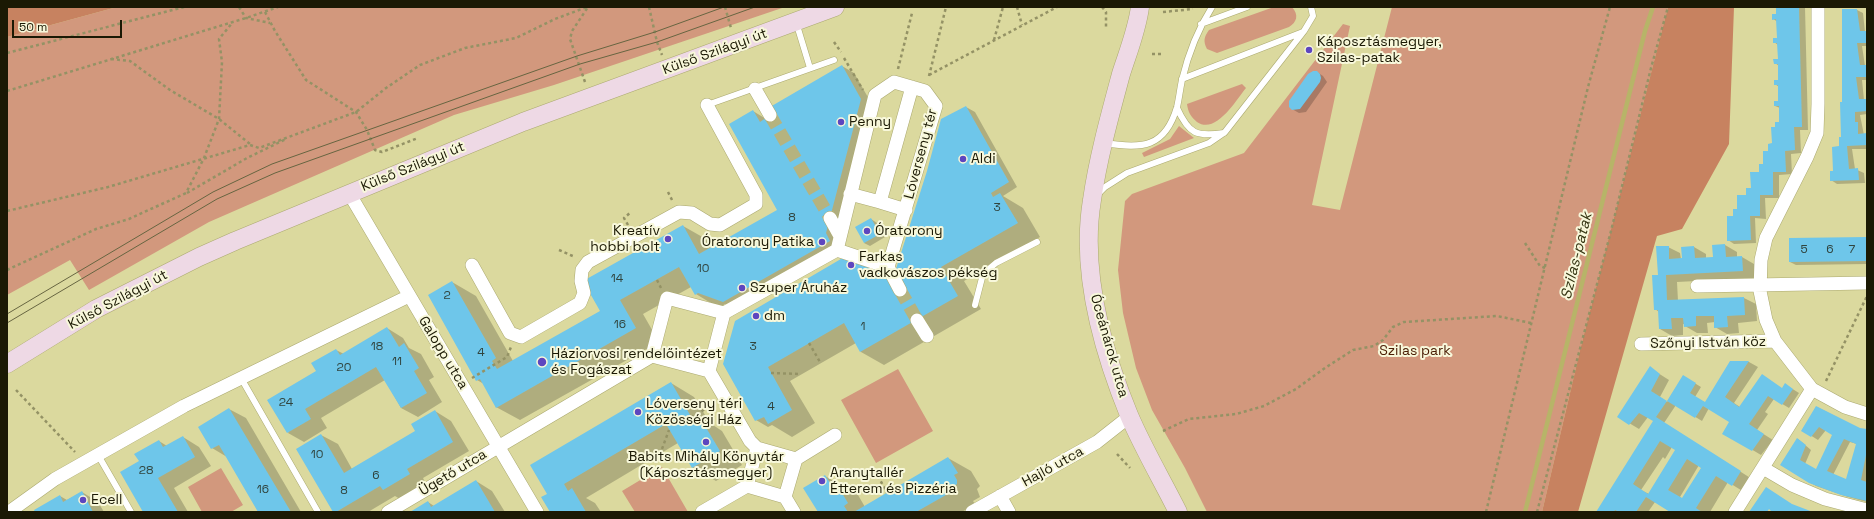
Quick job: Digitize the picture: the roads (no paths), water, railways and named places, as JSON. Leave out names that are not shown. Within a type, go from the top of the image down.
[{"type":"street","name":"Külső Szilágyi út","points":[[7,364],[96,309],[199,257],[349,193],[523,122],[835,7]]},
{"type":"street","points":[[1818,7],[1817,132],[1807,158],[1766,238],[1761,260],[1760,284],[1766,320],[1775,342],[1816,392],[1845,407],[1867,414]]},
{"type":"street","name":"Óceánárok utca","points":[[1138,9],[1104,142],[1091,201],[1089,242],[1093,297],[1116,382],[1130,416],[1178,512]]},
{"type":"street","name":"Lóverseny tér","points":[[888,266],[906,210],[936,106],[925,91],[894,82],[875,95],[850,194],[906,210]]},
{"type":"street","name":"Lóverseny tér","points":[[880,202],[912,87]]},
{"type":"street","points":[[755,89],[770,116]]},
{"type":"street","points":[[472,265],[510,333],[521,338],[580,303],[584,293],[581,281],[582,270],[588,262],[679,212],[692,213],[710,224],[720,225],[756,204],[756,195],[707,105]]},
{"type":"street","name":"Galopp utca","points":[[349,193],[538,512]]},
{"type":"street","points":[[837,250],[850,194]]},
{"type":"street","points":[[830,218],[840,236]]},
{"type":"street","points":[[652,356],[667,298],[724,313],[837,250],[888,266],[900,290]]},
{"type":"street","points":[[1697,286],[1867,283]]},
{"type":"street","points":[[9,512],[55,479],[184,406],[409,296]]},
{"type":"street","points":[[724,313],[709,370],[750,441],[757,448],[796,458]]},
{"type":"street","points":[[917,320],[927,336]]},
{"type":"street","name":"Szőnyi István köz","points":[[1641,344],[1775,342]]},
{"type":"street","points":[[498,446],[652,356],[709,370]]},
{"type":"street","points":[[1735,512],[1763,468],[1816,392]]},
{"type":"street","name":"Hajló utca","points":[[972,512],[1097,442],[1130,416]]},
{"type":"street","points":[[785,497],[796,458],[835,435]]},
{"type":"street","name":"Ügető utca","points":[[388,512],[498,446]]},
{"type":"street","points":[[702,512],[747,486],[757,448]]},
{"type":"street","points":[[1763,468],[1792,485],[1825,498],[1867,510]]},
{"type":"street","points":[[747,486],[785,497],[794,512]]},
{"type":"street","points":[[1000,496],[1009,512]]},
{"type":"lane","points":[[1104,142],[1125,146],[1144,145],[1159,138],[1169,128],[1177,108],[1182,79],[1201,24],[1212,7]]},
{"type":"lane","points":[[1201,24],[1247,7]]},
{"type":"lane","points":[[1091,201],[1105,187],[1127,172],[1209,144],[1225,132],[1304,31],[1313,16],[1311,7]]},
{"type":"lane","points":[[796,22],[810,68]]},
{"type":"lane","points":[[1182,79],[1304,31]]},
{"type":"lane","points":[[707,105],[834,60]]},
{"type":"lane","points":[[1177,108],[1183,122],[1192,131],[1205,136],[1225,132]]},
{"type":"lane","points":[[975,305],[983,274],[996,263],[1037,242]]},
{"type":"lane","points":[[241,378],[318,512]]},
{"type":"lane","points":[[98,455],[130,512]]},
{"type":"waterway","name":"Szilas-patak","points":[[1525,512],[1645,31],[1653,7]]},
{"type":"tunnel","points":[[770,115],[830,218]]},
{"type":"tunnel","points":[[900,290],[917,320]]},
{"type":"tram line","points":[[7,314],[213,192],[272,164],[577,56],[655,32],[724,7]]},
{"type":"tram line","points":[[7,323],[217,199],[275,173],[580,64],[657,42],[755,7]]},
{"type":"place","name":"Káposztásmegyer, Szilas-patak","points":[[1309,50]]},
{"type":"place","name":"Penny","points":[[841,122]]},
{"type":"place","name":"Aldi","points":[[963,159]]},
{"type":"place","name":"Óratorony","points":[[867,231]]},
{"type":"place","name":"Kreatív hobbi bolt","points":[[668,239]]},
{"type":"place","name":"Óratorony Patika","points":[[822,242]]},
{"type":"place","name":"Farkas vadkovászos pékség","points":[[851,265]]},
{"type":"place","name":"Szuper Áruház","points":[[742,288]]},
{"type":"place","name":"dm","points":[[756,316]]},
{"type":"place","name":"Háziorvosi rendelőintézet és Fogászat","points":[[542,362]]},
{"type":"place","name":"Lóverseny téri Közösségi Ház","points":[[638,412]]},
{"type":"place","name":"Babits Mihály Könyvtár (Káposztásmegyer)","points":[[706,442]]},
{"type":"place","name":"Aranytallér Étterem és Pizzéria","points":[[822,481]]},
{"type":"place","name":"Ecell","points":[[83,500]]},
{"type":"park label","name":"Szilas park","points":[[1415,351]]}]
